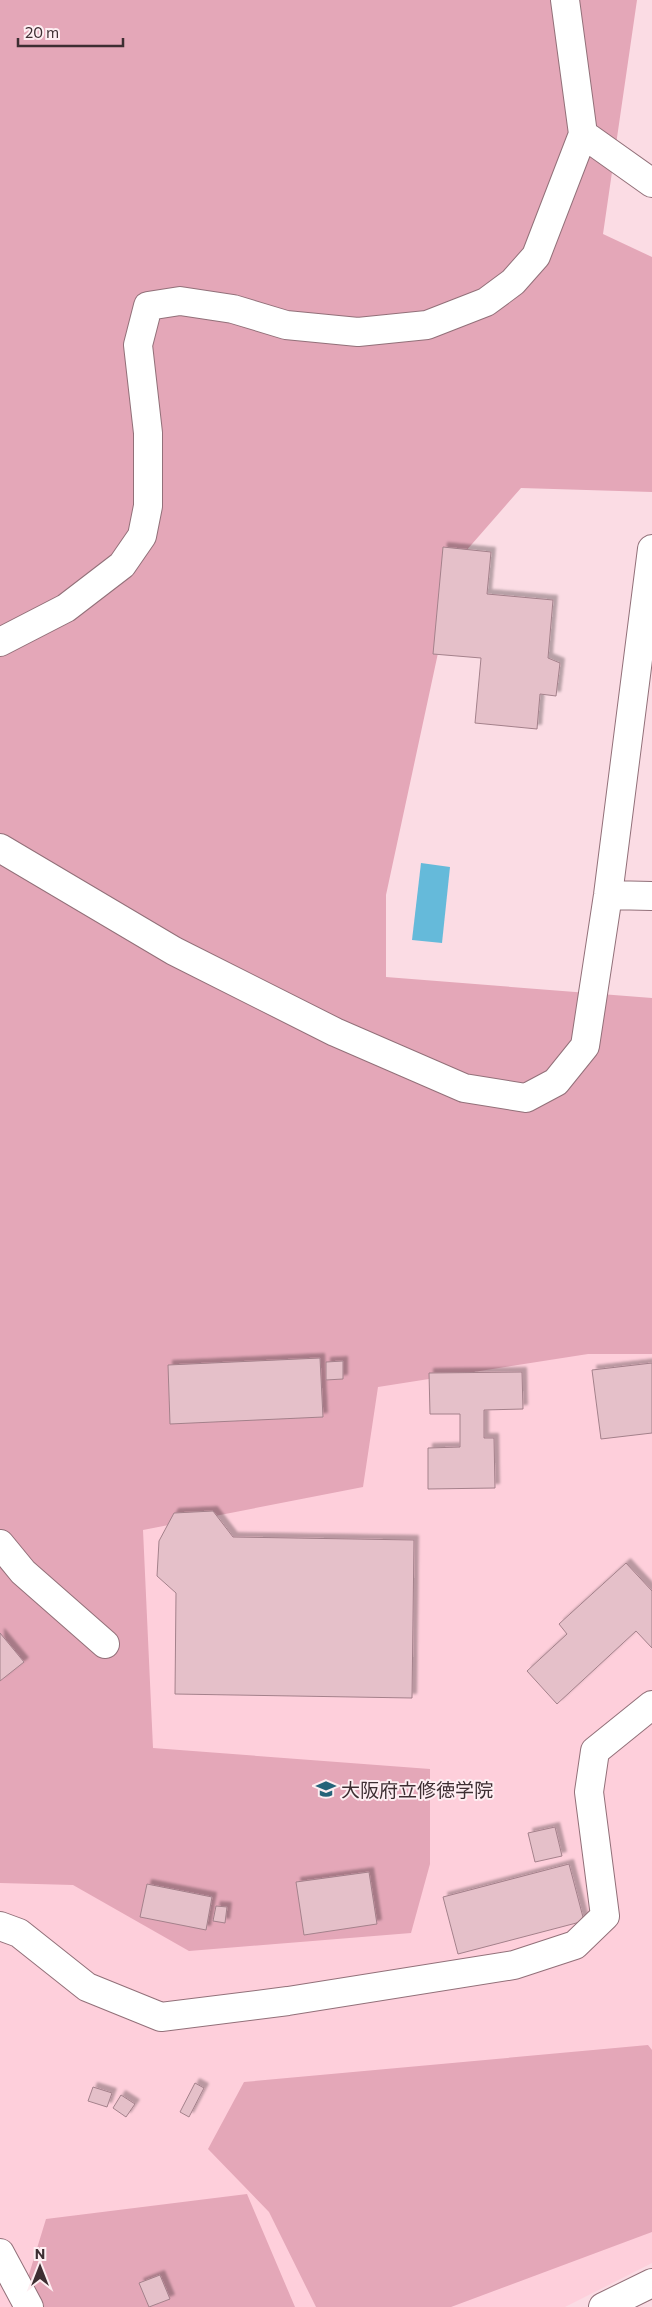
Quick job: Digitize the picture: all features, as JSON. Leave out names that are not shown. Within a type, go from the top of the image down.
[{"type":"street","points":[[0,642],[73,603],[122,565],[142,536],[148,506],[148,434],[138,345],[148,306],[180,301],[233,309],[286,325],[358,332],[427,325],[486,302],[513,282],[536,256],[583,134],[565,0]]},
{"type":"street","points":[[583,134],[652,183]]},
{"type":"street","points":[[0,848],[174,951],[335,1032],[464,1088],[526,1098],[556,1082],[585,1046],[608,895],[640,734],[652,549]]},
{"type":"street","points":[[608,895],[652,896]]},
{"type":"street","points":[[0,1544],[23,1572],[105,1644]]},
{"type":"street","points":[[0,1926],[19,1932],[87,1987],[161,2017],[288,2001],[514,1965],[575,1945],[605,1916],[589,1792],[595,1751],[652,1704]]},
{"type":"street","points":[[0,2253],[29,2307]]},
{"type":"street","points":[[603,2307],[652,2283]]},
{"type":"shaded area","points":[[0,0],[637,0],[603,234],[652,257],[652,492],[521,488],[458,560],[386,895],[386,977],[652,998],[652,1354],[588,1354],[378,1387],[363,1487],[143,1530],[153,1748],[430,1769],[430,1864],[411,1933],[189,1951],[73,1885],[0,1883]]},
{"type":"shaded area","name":"大阪府立修徳学院","points":[[0,1289],[652,1315],[652,2263],[565,2307],[0,2307]]},
{"type":"shaded area","points":[[648,2045],[652,2050],[652,2232],[451,2307],[316,2307],[269,2212],[208,2149],[244,2082]]},
{"type":"shaded area","points":[[247,2194],[295,2307],[19,2307],[46,2219]]},
{"type":"water","points":[[421,863],[450,867],[442,943],[412,940]]},
{"type":"building","points":[[443,547],[491,552],[487,594],[553,600],[548,658],[560,663],[556,696],[540,694],[537,729],[475,723],[481,658],[433,654]]},
{"type":"building","points":[[320,1358],[323,1417],[170,1424],[168,1365]]},
{"type":"building","points":[[343,1361],[343,1379],[326,1380],[326,1362]]},
{"type":"building","points":[[652,1363],[652,1433],[601,1439],[592,1370]]},
{"type":"building","points":[[522,1372],[523,1409],[484,1410],[484,1438],[494,1438],[495,1488],[428,1489],[428,1448],[460,1447],[460,1414],[430,1414],[429,1373]]},
{"type":"building","points":[[213,1511],[233,1537],[414,1540],[412,1698],[175,1694],[176,1593],[157,1576],[159,1541],[174,1513]]},
{"type":"building","points":[[626,1563],[652,1591],[652,1648],[636,1631],[557,1704],[527,1671],[567,1634],[559,1624]]},
{"type":"building","points":[[0,1633],[24,1662],[0,1681]]},
{"type":"building","points":[[555,1827],[562,1856],[535,1862],[528,1833]]},
{"type":"building","points":[[569,1864],[584,1921],[458,1954],[443,1897]]},
{"type":"building","points":[[369,1872],[377,1924],[304,1935],[296,1882]]},
{"type":"building","points":[[147,1884],[212,1897],[206,1930],[140,1917]]},
{"type":"building","points":[[216,1906],[227,1907],[225,1923],[213,1921]]},
{"type":"building","points":[[195,2083],[204,2088],[189,2117],[180,2112]]},
{"type":"building","points":[[93,2087],[112,2093],[107,2107],[88,2101]]},
{"type":"building","points":[[121,2095],[135,2104],[126,2117],[113,2108]]},
{"type":"building","points":[[160,2275],[170,2299],[149,2307],[139,2283]]},
{"type":"place","name":"大阪府立修徳学院","points":[[326,1789]]}]
